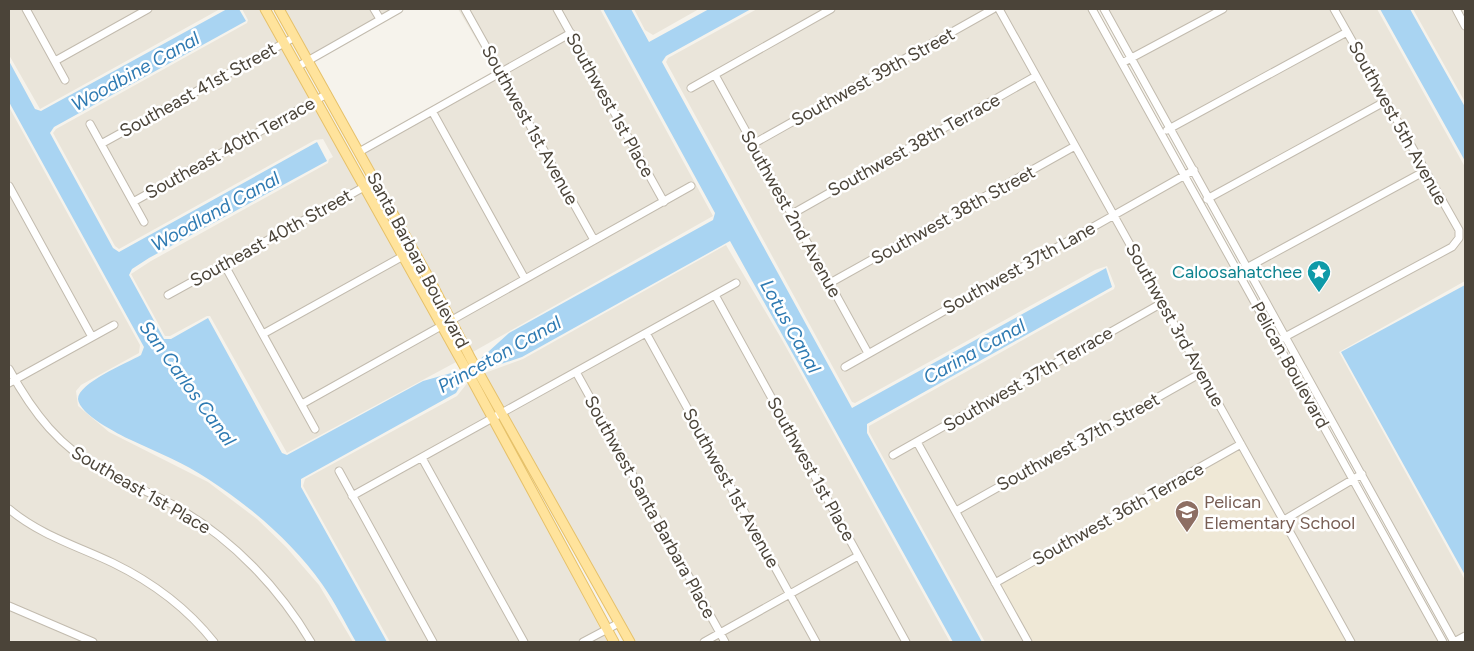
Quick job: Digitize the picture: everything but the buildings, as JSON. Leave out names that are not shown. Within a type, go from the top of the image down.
[{"type":"main road","name":"Santa Barbara Boulevard","points":[[265,9],[440,326],[467,361]]},
{"type":"main road","name":"Santa Barbara Boulevard","points":[[279,9],[414,250],[451,320],[492,419],[614,642]]},
{"type":"main road","name":"Santa Barbara Boulevard","points":[[476,378],[502,413],[630,642]]},
{"type":"main road","points":[[553,531],[564,524]]},
{"type":"street","points":[[26,9],[65,80]]},
{"type":"street","points":[[55,61],[148,9]]},
{"type":"street","points":[[374,9],[380,19]]},
{"type":"street","points":[[297,66],[399,9]]},
{"type":"street","name":"Southwest 1st Avenue","points":[[465,9],[594,240]]},
{"type":"street","name":"Southwest 1st Place","points":[[557,9],[664,202]]},
{"type":"street","points":[[691,88],[831,9]]},
{"type":"street","name":"Southwest 39th Street","points":[[753,144],[993,9]]},
{"type":"street","name":"Southwest 3rd Avenue","points":[[999,9],[1351,642]]},
{"type":"street","name":"Pelican Boulevard","points":[[1092,9],[1443,642]]},
{"type":"street","name":"Pelican Boulevard","points":[[1104,9],[1454,642]]},
{"type":"street","points":[[1122,63],[1223,9]]},
{"type":"street","name":"Southwest 5th Avenue","points":[[1286,336],[1452,247],[1459,238],[1459,230],[1334,9]]},
{"type":"street","points":[[1456,9],[1465,26]]},
{"type":"street","points":[[1161,133],[1347,32]]},
{"type":"street","points":[[359,152],[571,34]]},
{"type":"street","name":"Southeast 41st Street","points":[[101,144],[294,37]]},
{"type":"street","name":"Southwest 2nd Avenue","points":[[715,75],[868,353]]},
{"type":"street","name":"Southwest 38th Terrace","points":[[792,214],[1036,76]]},
{"type":"street","name":"Southeast 40th Terrace","points":[[133,202],[327,94]]},
{"type":"street","points":[[1200,203],[1386,101]]},
{"type":"street","points":[[432,111],[525,279]]},
{"type":"street","points":[[90,124],[144,222]]},
{"type":"street","name":"Southwest 38th Street","points":[[830,283],[1075,146]]},
{"type":"street","name":"Southwest 37th Lane","points":[[845,367],[1194,170]]},
{"type":"street","points":[[1239,272],[1425,170]]},
{"type":"street","name":"Southeast 40th Street","points":[[168,295],[375,181]]},
{"type":"street","points":[[9,186],[92,337]]},
{"type":"street","points":[[302,404],[691,186]]},
{"type":"street","points":[[263,334],[414,250]]},
{"type":"street","points":[[224,264],[315,429]]},
{"type":"street","points":[[352,496],[736,283]]},
{"type":"street","name":"Southwest 1st Place","points":[[715,295],[906,642]]},
{"type":"street","name":"Southwest 37th Terrace","points":[[893,455],[1162,303]]},
{"type":"street","points":[[12,381],[114,325]]},
{"type":"street","name":"Southwest 1st Avenue","points":[[646,333],[816,642]]},
{"type":"street","points":[[1277,341],[1286,336]]},
{"type":"street","name":"Southeast 1st Place","points":[[9,369],[12,381],[47,428],[78,456],[106,473],[180,509],[237,551],[283,601],[311,642]]},
{"type":"street","name":"Southwest Santa Barbara Place","points":[[576,372],[725,642]]},
{"type":"street","name":"Southwest 37th Street","points":[[956,511],[1201,373]]},
{"type":"street","points":[[917,442],[1028,642]]},
{"type":"street","name":"Southwest 36th Terrace","points":[[995,583],[1241,444]]},
{"type":"street","points":[[422,458],[524,642]]},
{"type":"street","points":[[339,471],[433,642]]},
{"type":"street","points":[[1284,520],[1362,474]]},
{"type":"street","points":[[9,509],[45,533],[112,562],[152,585],[189,615],[214,642]]},
{"type":"street","points":[[704,642],[858,556]]},
{"type":"street","points":[[9,606],[93,642]]},
{"type":"street","points":[[583,642],[619,622]]},
{"type":"street","points":[[1454,642],[1465,636]]},
{"type":"shaded area","points":[[9,9],[220,9],[40,109],[9,55]]},
{"type":"shaded area","points":[[242,9],[262,9],[458,361],[287,453],[210,316],[170,336],[165,336],[131,274],[151,261],[328,163],[329,159],[333,157],[323,139],[315,140],[119,249],[115,246],[53,133],[56,129],[247,23],[248,20]]},
{"type":"shaded area","points":[[282,9],[395,9],[312,61]]},
{"type":"shaded area","points":[[458,9],[600,9],[713,216],[471,353],[360,147],[497,74]]},
{"type":"shaded area","points":[[634,9],[699,9],[653,35],[645,30]]},
{"type":"shaded area","points":[[757,9],[1089,9],[1440,642],[985,642],[869,432],[869,426],[1114,289],[1115,286],[1107,266],[1095,270],[855,403],[852,402],[666,62],[668,58]]},
{"type":"shaded area","points":[[1107,9],[1377,9],[1465,167],[1465,281],[1339,352],[1465,580],[1465,642],[1457,642]]},
{"type":"shaded area","points":[[1413,9],[1465,9],[1465,102]]},
{"type":"shaded area","points":[[9,107],[140,345],[139,353],[81,385],[76,391],[78,406],[109,432],[208,482],[257,519],[286,547],[319,585],[353,642],[9,642]]},
{"type":"shaded area","points":[[726,245],[781,338],[950,642],[633,642],[482,374],[523,359]]},
{"type":"shaded area","points":[[469,381],[611,642],[390,642],[303,486],[305,479],[457,396]]},
{"type":"shaded area","name":"Pelican Elementary School","points":[[1241,444],[1351,642],[1028,642],[995,583]]},
{"type":"water","points":[[227,9],[239,9],[246,21],[54,127],[50,133],[113,248],[119,252],[317,142],[327,161],[149,258],[132,269],[129,275],[164,339],[171,339],[208,318],[282,453],[287,455],[423,381],[462,370],[477,362],[509,333],[713,220],[715,213],[603,9],[631,9],[649,42],[709,9],[751,9],[666,56],[662,62],[852,408],[1106,268],[1112,287],[867,424],[867,433],[982,642],[953,642],[730,241],[522,357],[483,370],[463,381],[456,393],[301,479],[301,487],[387,642],[356,642],[322,584],[298,554],[255,513],[199,473],[109,428],[92,417],[80,405],[78,399],[86,386],[104,374],[141,355],[144,347],[9,102],[9,61],[35,109],[41,111]]},
{"type":"water","points":[[1380,9],[1410,9],[1465,107],[1465,161]]},
{"type":"water","points":[[1465,285],[1465,575],[1341,352]]},
{"type":"place","name":"Caloosahatchee","points":[[1319,293]]},
{"type":"place","name":"Pelican Elementary School","points":[[1187,533]]},
{"type":"water label","name":"Woodbine Canal","points":[[135,71]]},
{"type":"water label","name":"Woodland Canal","points":[[215,211]]},
{"type":"water label","name":"Lotus Canal","points":[[791,326]]},
{"type":"water label","name":"Carina Canal","points":[[974,351]]},
{"type":"water label","name":"Princeton Canal","points":[[499,354]]},
{"type":"water label","name":"San Carlos Canal","points":[[188,383]]}]
